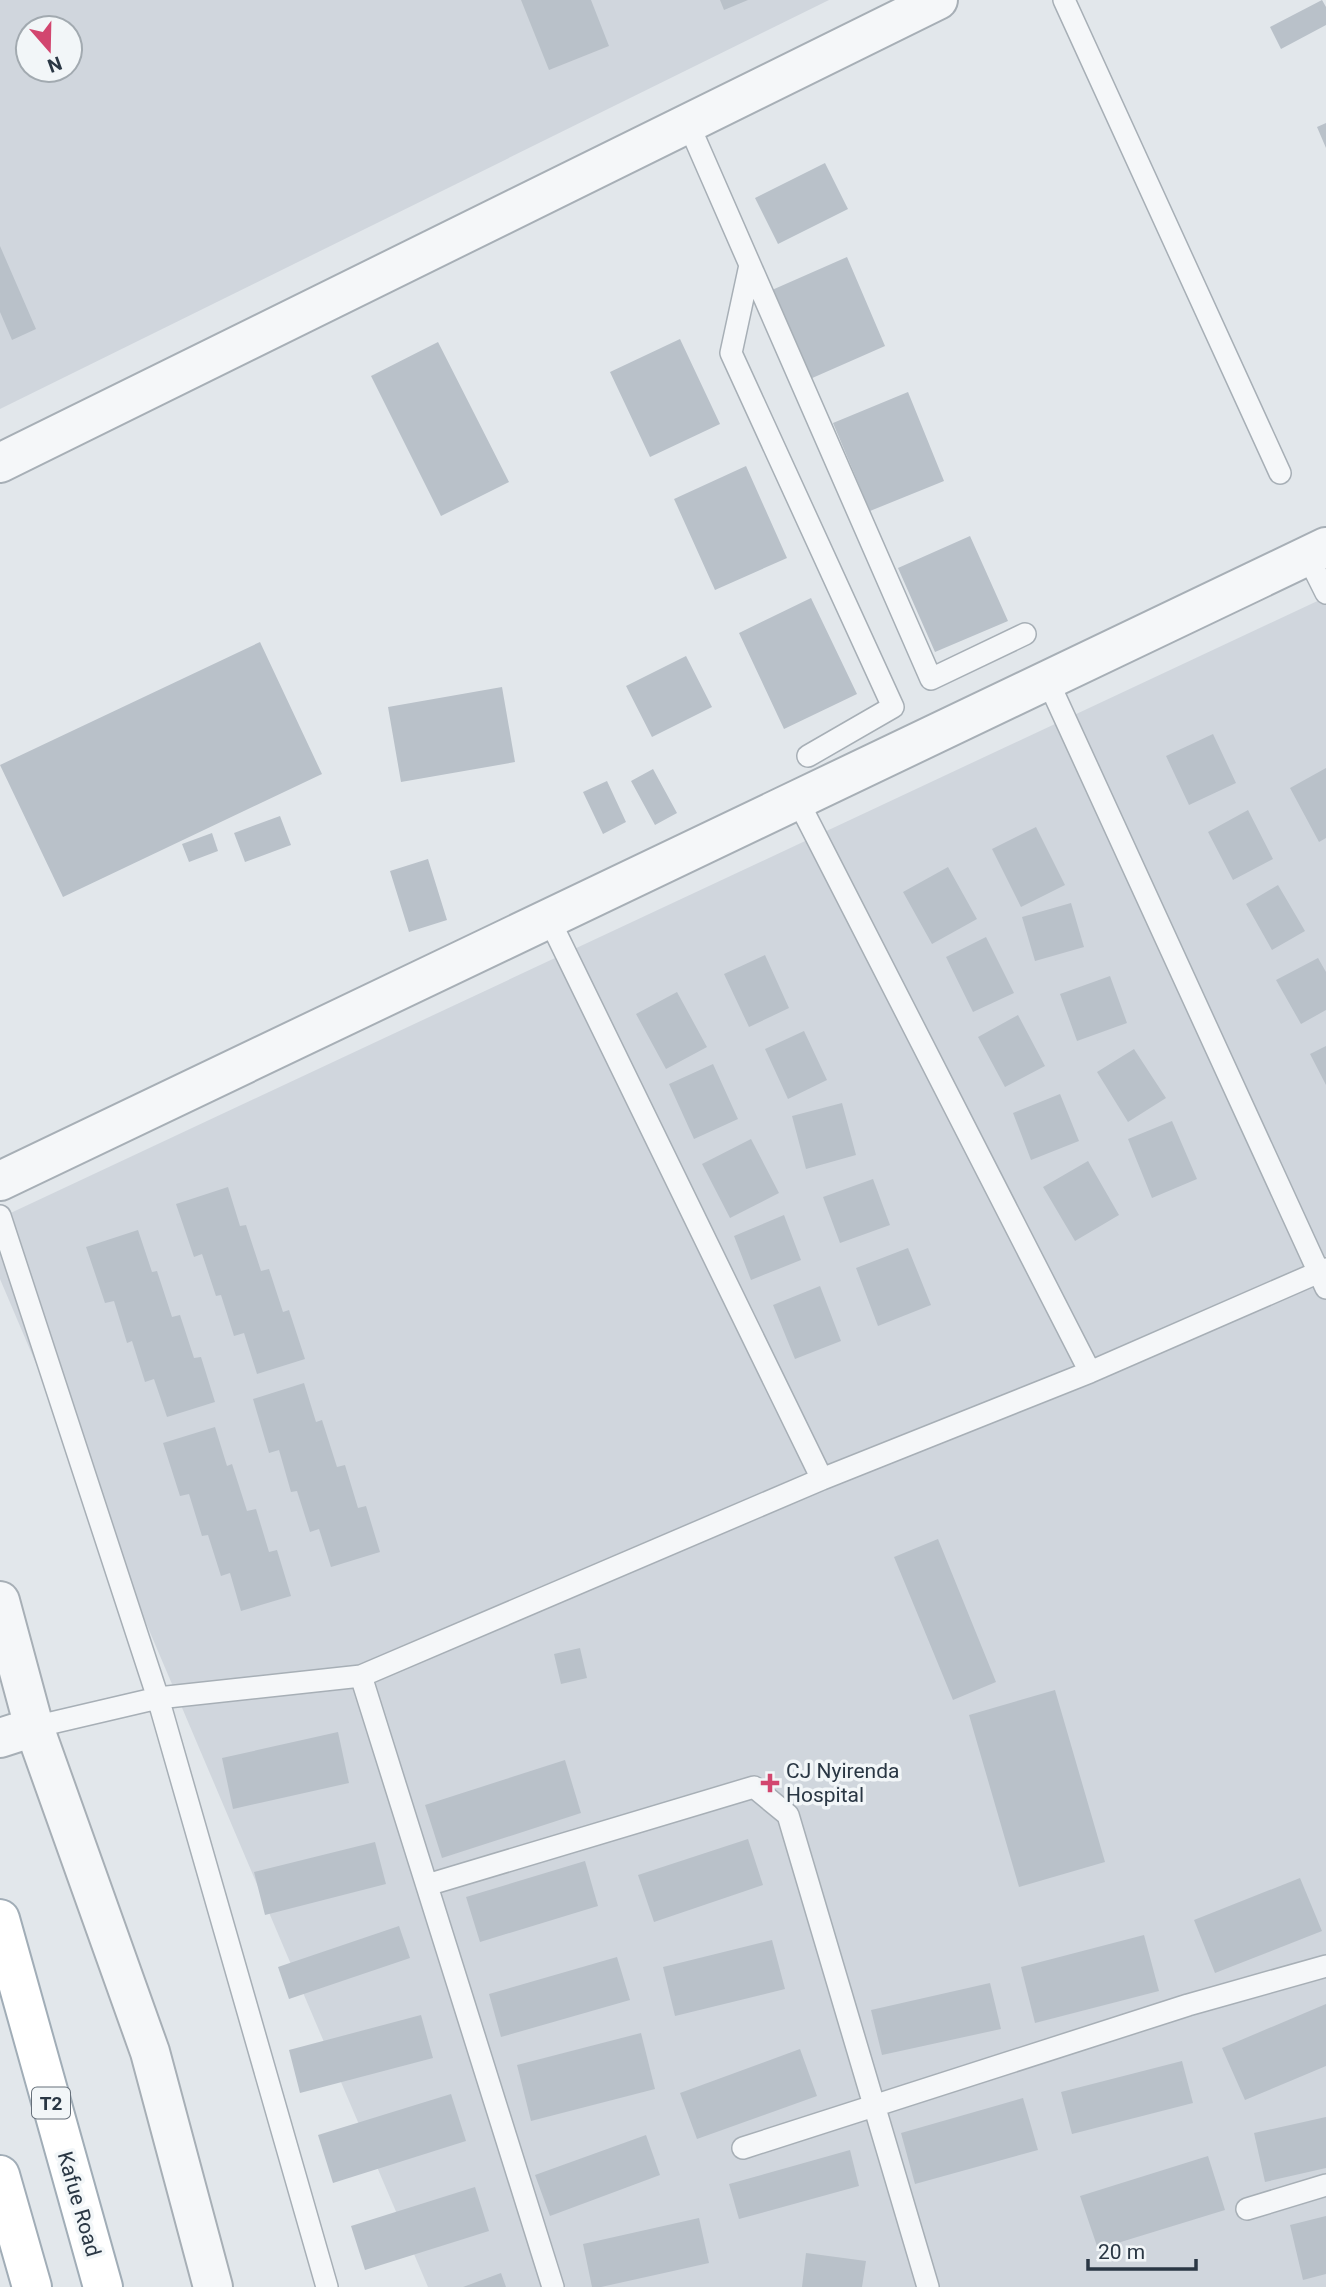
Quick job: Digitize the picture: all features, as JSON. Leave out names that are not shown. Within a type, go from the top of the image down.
[{"type":"main road","name":"Kafue Road","points":[[0,1919],[103,2287]]},
{"type":"main road","points":[[0,2175],[32,2287]]},
{"type":"street","points":[[0,463],[938,0]]},
{"type":"street","points":[[0,1181],[1317,551]]},
{"type":"street","points":[[0,1601],[17,1733],[150,2052],[213,2287]]},
{"type":"lane","points":[[1063,0],[1280,473]]},
{"type":"lane","points":[[688,124],[931,679],[1025,634]]},
{"type":"lane","points":[[750,265],[731,352],[893,707],[808,756]]},
{"type":"lane","points":[[1317,551],[1326,593]]},
{"type":"lane","points":[[17,1733],[158,1698],[361,1676],[822,1479],[1323,1276],[1047,679]]},
{"type":"lane","points":[[798,801],[1090,1372]]},
{"type":"lane","points":[[549,919],[822,1479]]},
{"type":"lane","points":[[0,1216],[158,1698],[327,2287]]},
{"type":"lane","points":[[361,1676],[553,2287]]},
{"type":"lane","points":[[427,1885],[754,1787],[788,1815],[928,2287]]},
{"type":"lane","points":[[743,2148],[1188,2005],[1326,1966]]},
{"type":"lane","points":[[1247,2209],[1326,2185]]},
{"type":"shaded area","points":[[0,0],[829,0],[0,409]]},
{"type":"shaded area","name":"CJ Nyirenda Hospital","points":[[1326,597],[1326,2287],[428,2287],[0,1279],[0,1218]]},
{"type":"building","points":[[521,0],[591,0],[609,46],[549,70]]},
{"type":"building","points":[[720,0],[748,0],[724,10]]},
{"type":"building","points":[[1322,0],[1326,7],[1326,25],[1281,49],[1270,27]]},
{"type":"building","points":[[1326,123],[1326,148],[1317,127]]},
{"type":"building","points":[[825,163],[848,209],[778,244],[755,198]]},
{"type":"building","points":[[0,246],[36,329],[12,340],[0,312]]},
{"type":"building","points":[[847,257],[885,346],[810,379],[772,290]]},
{"type":"building","points":[[680,339],[720,424],[650,457],[610,372]]},
{"type":"building","points":[[438,342],[509,482],[441,516],[371,376]]},
{"type":"building","points":[[908,392],[944,481],[870,511],[833,423]]},
{"type":"building","points":[[746,466],[787,558],[715,590],[674,499]]},
{"type":"building","points":[[970,536],[1008,621],[935,652],[898,568]]},
{"type":"building","points":[[811,598],[857,694],[784,729],[739,633]]},
{"type":"building","points":[[260,642],[322,774],[63,897],[0,765]]},
{"type":"building","points":[[686,656],[712,707],[652,737],[626,686]]},
{"type":"building","points":[[502,687],[515,762],[401,782],[388,707]]},
{"type":"building","points":[[1213,734],[1236,783],[1189,805],[1166,756]]},
{"type":"building","points":[[1326,768],[1326,838],[1319,842],[1290,788]]},
{"type":"building","points":[[653,769],[677,813],[655,825],[631,781]]},
{"type":"building","points":[[607,781],[626,822],[603,834],[583,792]]},
{"type":"building","points":[[1248,810],[1273,859],[1233,880],[1208,832]]},
{"type":"building","points":[[280,816],[291,845],[245,862],[234,833]]},
{"type":"building","points":[[1036,827],[1065,885],[1021,907],[992,849]]},
{"type":"building","points":[[212,833],[218,851],[189,862],[182,844]]},
{"type":"building","points":[[428,859],[447,920],[409,932],[390,871]]},
{"type":"building","points":[[948,867],[977,919],[932,944],[903,892]]},
{"type":"building","points":[[1278,885],[1305,931],[1272,950],[1246,904]]},
{"type":"building","points":[[1071,903],[1084,947],[1035,961],[1022,917]]},
{"type":"building","points":[[986,937],[1014,993],[973,1012],[946,957]]},
{"type":"building","points":[[765,955],[789,1008],[749,1027],[724,974]]},
{"type":"building","points":[[1318,958],[1326,972],[1326,1010],[1301,1024],[1276,980]]},
{"type":"building","points":[[1110,976],[1127,1023],[1077,1041],[1060,994]]},
{"type":"building","points":[[677,992],[707,1047],[666,1069],[636,1014]]},
{"type":"building","points":[[1018,1015],[1045,1066],[1005,1087],[978,1037]]},
{"type":"building","points":[[804,1031],[827,1080],[788,1099],[765,1049]]},
{"type":"building","points":[[1326,1046],[1326,1085],[1310,1054]]},
{"type":"building","points":[[1134,1049],[1166,1098],[1128,1122],[1097,1072]]},
{"type":"building","points":[[713,1064],[738,1119],[694,1139],[669,1084]]},
{"type":"building","points":[[1060,1094],[1079,1141],[1031,1160],[1013,1113]]},
{"type":"building","points":[[842,1103],[856,1155],[806,1169],[792,1116]]},
{"type":"building","points":[[1172,1121],[1197,1179],[1152,1198],[1128,1139]]},
{"type":"building","points":[[751,1139],[779,1193],[730,1218],[702,1164]]},
{"type":"building","points":[[1088,1161],[1119,1215],[1075,1241],[1043,1187]]},
{"type":"building","points":[[873,1179],[890,1225],[840,1243],[823,1197]]},
{"type":"building","points":[[228,1187],[240,1226],[246,1225],[261,1271],[269,1269],[283,1312],[289,1310],[305,1359],[257,1374],[244,1333],[234,1336],[221,1295],[216,1296],[202,1254],[194,1257],[176,1204]]},
{"type":"building","points":[[784,1215],[801,1260],[751,1280],[734,1236]]},
{"type":"building","points":[[138,1230],[152,1272],[157,1271],[172,1317],[180,1315],[194,1358],[201,1357],[215,1402],[167,1417],[154,1379],[145,1382],[132,1341],[127,1343],[114,1301],[105,1303],[86,1247]]},
{"type":"building","points":[[908,1248],[931,1305],[878,1326],[856,1268]]},
{"type":"building","points":[[820,1286],[841,1341],[795,1359],[773,1305]]},
{"type":"building","points":[[304,1383],[316,1422],[322,1420],[337,1467],[345,1465],[358,1508],[366,1506],[380,1552],[331,1567],[319,1529],[310,1532],[297,1491],[291,1492],[279,1450],[269,1453],[253,1399]]},
{"type":"building","points":[[215,1427],[227,1466],[232,1464],[247,1511],[256,1509],[269,1552],[277,1550],[291,1596],[241,1611],[230,1573],[221,1576],[208,1535],[202,1536],[189,1494],[180,1496],[163,1443]]},
{"type":"building","points":[[938,1539],[996,1682],[953,1700],[894,1557]]},
{"type":"building","points":[[580,1648],[587,1678],[561,1684],[554,1654]]},
{"type":"building","points":[[1055,1690],[1105,1862],[1019,1887],[969,1715]]},
{"type":"building","points":[[338,1732],[349,1783],[233,1809],[222,1758]]},
{"type":"building","points":[[565,1760],[581,1813],[442,1858],[425,1805]]},
{"type":"building","points":[[748,1839],[763,1885],[654,1922],[638,1875]]},
{"type":"building","points":[[375,1842],[386,1884],[265,1915],[254,1872]]},
{"type":"building","points":[[585,1861],[598,1906],[480,1942],[466,1897]]},
{"type":"building","points":[[1300,1878],[1322,1931],[1215,1973],[1194,1920]]},
{"type":"building","points":[[399,1926],[410,1958],[289,1999],[278,1967]]},
{"type":"building","points":[[1144,1935],[1159,1991],[1035,2023],[1021,1967]]},
{"type":"building","points":[[772,1940],[785,1989],[675,2016],[663,1967]]},
{"type":"building","points":[[617,1957],[630,2000],[501,2037],[489,1994]]},
{"type":"building","points":[[990,1983],[1001,2029],[882,2055],[871,2010]]},
{"type":"building","points":[[1326,2004],[1326,2066],[1245,2100],[1222,2048]]},
{"type":"building","points":[[421,2015],[433,2058],[300,2093],[289,2050]]},
{"type":"building","points":[[641,2033],[655,2089],[531,2121],[517,2065]]},
{"type":"building","points":[[800,2049],[817,2096],[697,2139],[680,2093]]},
{"type":"building","points":[[1182,2061],[1193,2103],[1072,2134],[1061,2092]]},
{"type":"building","points":[[451,2094],[466,2141],[333,2183],[318,2135]]},
{"type":"building","points":[[1023,2098],[1038,2150],[915,2184],[901,2133]]},
{"type":"building","points":[[1326,2117],[1326,2168],[1265,2182],[1254,2133]]},
{"type":"building","points":[[646,2135],[660,2175],[550,2216],[535,2175]]},
{"type":"building","points":[[850,2150],[859,2186],[739,2219],[729,2184]]},
{"type":"building","points":[[1208,2156],[1225,2210],[1098,2249],[1080,2196]]},
{"type":"building","points":[[475,2187],[489,2231],[365,2270],[351,2226]]},
{"type":"building","points":[[1326,2216],[1326,2274],[1303,2280],[1290,2225]]},
{"type":"building","points":[[699,2218],[709,2263],[592,2287],[583,2244]]},
{"type":"building","points":[[806,2253],[866,2261],[862,2287],[802,2287]]},
{"type":"building","points":[[501,2273],[506,2287],[463,2287]]},
{"type":"place","name":"CJ Nyirenda Hospital","points":[[770,1783]]}]
